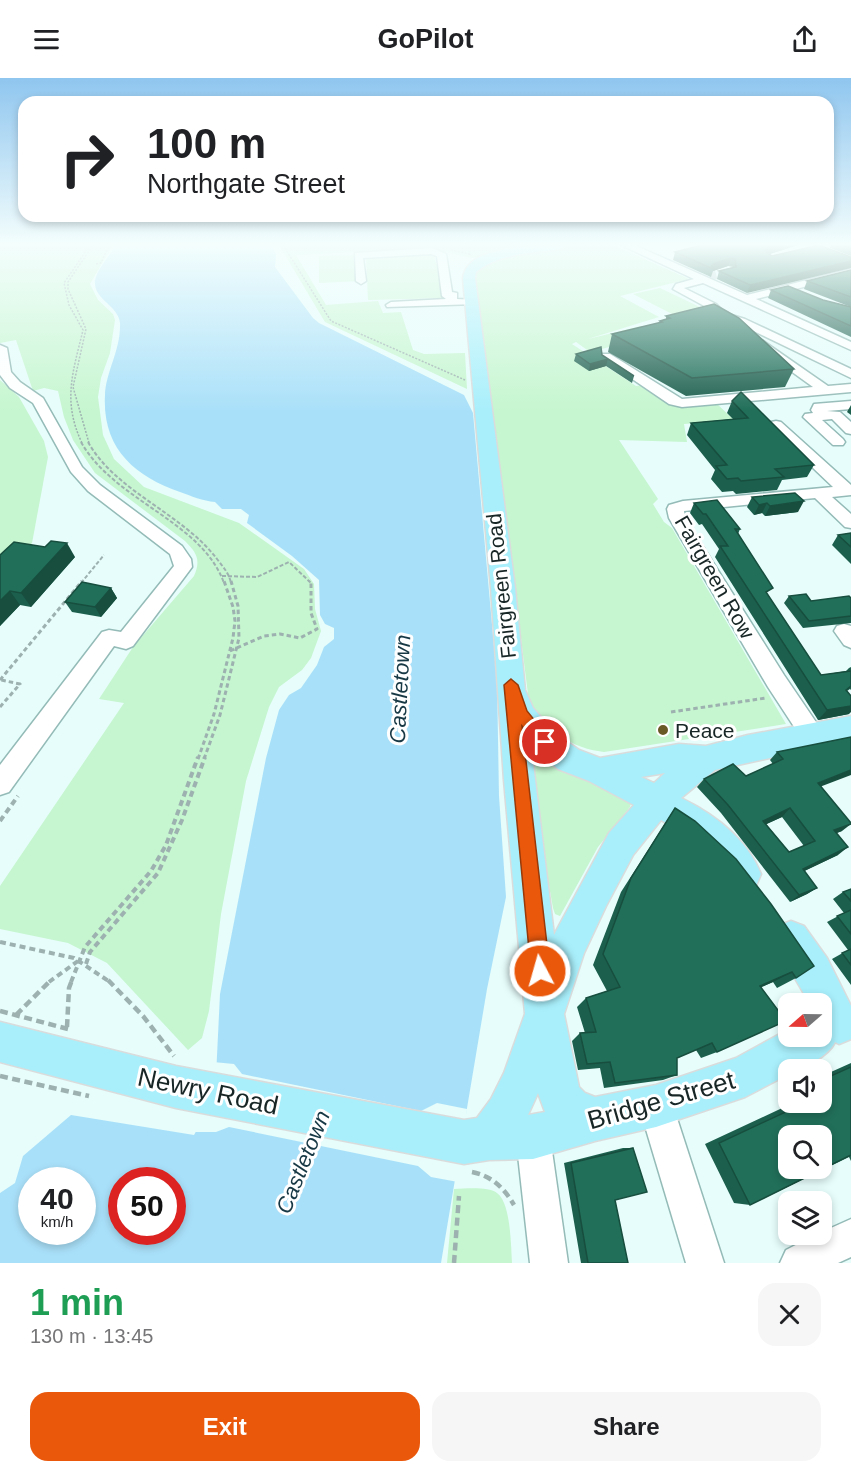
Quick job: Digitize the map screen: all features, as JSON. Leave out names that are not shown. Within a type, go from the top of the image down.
[{"type":"main road","name":"Fairgreen Road","points":[[472,302],[545,1017],[560,1097],[570,1109],[595,1119]]},
{"type":"main road","points":[[511,685],[521,714],[545,742],[569,760],[600,771],[695,821],[711,834],[727,851],[814,971],[821,993]]},
{"type":"main road","points":[[600,771],[679,757],[706,759],[851,728]]},
{"type":"main road","points":[[473,1150],[506,1114],[522,1082],[567,948],[621,844],[676,782],[706,759]]},
{"type":"main road","name":"Newry Road","points":[[4,1032],[72,1060],[176,1073],[473,1150],[533,1137]]},
{"type":"main road","name":"Bridge Street","points":[[533,1137],[595,1119],[656,1106],[744,1076],[797,1047]]},
{"type":"street","points":[[701,300],[712,306],[732,327],[765,345],[826,391]]},
{"type":"street","points":[[748,300],[851,346]]},
{"type":"street","points":[[391,305],[472,302]]},
{"type":"street","points":[[723,316],[741,321],[851,374]]},
{"type":"street","points":[[0,784],[109,637],[126,641],[183,567],[182,559],[176,550],[94,488],[76,469],[38,402],[15,385],[5,373],[1,348]]},
{"type":"street","points":[[606,357],[674,401],[682,403],[851,388]]},
{"type":"street","points":[[825,416],[818,410],[819,408],[851,405]]},
{"type":"street","points":[[838,442],[810,417],[835,415],[851,430]]},
{"type":"street","points":[[776,425],[848,490]]},
{"type":"street","points":[[818,492],[848,490]]},
{"type":"street","points":[[818,492],[851,523]]},
{"type":"street","name":"Fairgreen Row","points":[[812,735],[677,518],[675,509],[683,506],[818,492]]},
{"type":"street","points":[[656,1106],[705,1263]]},
{"type":"street","points":[[533,1137],[549,1263]]},
{"type":"street","points":[[799,1263],[851,1237]]},
{"type":"path","points":[[318,300],[331,321],[470,381]]},
{"type":"path","points":[[0,706],[20,684],[0,680],[104,555]]},
{"type":"path","points":[[222,576],[257,577],[289,562],[311,583],[311,613],[317,629],[300,639],[282,633],[263,634],[230,651]]},
{"type":"path","points":[[671,712],[785,695]]},
{"type":"path","points":[[0,942],[79,960],[102,975],[144,1017],[176,1073]]},
{"type":"path","points":[[4,1032],[61,970],[79,960]]},
{"type":"path","points":[[72,1060],[66,1028],[69,988],[79,960]]},
{"type":"path","points":[[0,1076],[100,1098]]},
{"type":"path","points":[[473,1150],[482,1173],[507,1191],[516,1208]]},
{"type":"path","points":[[454,1263],[459,1196]]},
{"type":"green space","points":[[0,300],[98,300],[113,314],[115,320],[110,353],[101,378],[98,397],[103,435],[114,459],[144,487],[239,523],[304,569],[314,584],[315,609],[321,631],[311,658],[302,670],[279,687],[269,707],[246,781],[221,914],[209,1011],[202,1038],[188,1050],[107,963],[68,943],[0,929],[0,886],[124,703],[99,699],[133,647],[194,576],[197,557],[185,541],[95,473],[73,440],[64,417],[58,391],[44,388],[33,391],[16,340],[0,343]]},
{"type":"green space","points":[[312,300],[323,300],[326,305],[378,301],[383,313],[401,312],[413,350],[424,354],[465,353],[467,389],[325,322]]},
{"type":"green space","points":[[478,300],[628,300],[659,317],[588,339],[641,326],[656,335],[590,352],[576,342],[572,344],[636,386],[643,385],[679,406],[715,402],[734,420],[684,424],[687,442],[619,440],[658,499],[653,504],[664,522],[672,528],[786,724],[604,752],[581,747],[560,736],[543,721],[529,702]]},
{"type":"green space","points":[[645,300],[686,300],[706,310],[678,317]]},
{"type":"green space","points":[[0,380],[19,397],[44,441],[48,457],[32,543],[8,567],[0,566]]},
{"type":"green space","points":[[521,727],[632,800],[630,807],[598,847],[560,916],[555,914],[553,908]]},
{"type":"green space","points":[[454,1189],[488,1189],[502,1198],[508,1215],[512,1263],[447,1263]]},
{"type":"water","name":"Castletown","points":[[104,300],[300,300],[319,323],[464,395],[473,413],[497,680],[499,796],[506,897],[487,989],[441,1263],[0,1263],[0,1193],[15,1183],[18,1173],[18,1245],[96,1245],[96,1167],[20,1167],[23,1156],[71,1115],[194,1135],[215,1097],[220,994],[266,758],[279,710],[289,695],[301,688],[317,665],[324,647],[334,639],[334,628],[325,624],[320,615],[319,580],[292,556],[247,523],[249,515],[241,509],[222,509],[215,502],[188,495],[148,478],[124,457],[115,445],[105,414],[105,395],[120,333],[119,317]]},
{"type":"pier","points":[[213,1062],[234,1064],[242,1074],[421,1111],[437,1103],[467,1109],[458,1182],[431,1177],[418,1166],[229,1127],[216,1132],[192,1132],[212,1096]]},
{"type":"building","points":[[794,300],[824,300],[851,307],[851,326]]},
{"type":"building","points":[[714,304],[739,318],[794,369],[692,378],[612,334],[662,322],[660,321],[670,318],[666,316]]},
{"type":"building","points":[[601,347],[602,355],[634,376],[608,359],[590,364],[576,354]]},
{"type":"building","points":[[741,392],[814,465],[775,469],[784,477],[741,481],[738,478],[727,479],[716,466],[727,465],[691,423],[748,418],[732,401]]},
{"type":"building","points":[[795,493],[804,501],[770,506],[767,503],[759,505],[752,497]]},
{"type":"building","points":[[717,500],[740,529],[735,529],[773,588],[766,592],[821,675],[851,671],[851,686],[846,690],[851,696],[851,706],[827,710],[720,546],[728,546],[706,514],[703,514],[694,503]]},
{"type":"building","points":[[851,533],[851,547],[838,535]]},
{"type":"building","points":[[51,541],[67,543],[21,593],[10,591],[0,601],[0,555],[14,542],[45,547]]},
{"type":"building","points":[[82,582],[111,588],[95,607],[65,602]]},
{"type":"building","points":[[806,594],[811,601],[849,596],[851,616],[809,621],[789,596]]},
{"type":"building","points":[[851,737],[851,770],[818,783],[851,823],[834,830],[848,847],[803,869],[817,888],[799,895],[728,805],[704,779],[733,764],[746,776],[783,759],[777,752]],"holes":[[[790,808],[815,841],[789,852],[763,821]]]},
{"type":"building","points":[[675,808],[695,821],[736,859],[814,966],[796,978],[792,972],[760,986],[778,1010],[778,1025],[717,1052],[712,1043],[677,1058],[677,1075],[615,1083],[610,1062],[587,1064],[580,1033],[596,1032],[586,998],[620,987],[603,954],[631,878]]},
{"type":"building","points":[[851,889],[851,901],[843,892]]},
{"type":"building","points":[[851,910],[851,934],[837,916]]},
{"type":"building","points":[[851,949],[851,965],[842,953]]},
{"type":"building","points":[[851,1067],[851,1155],[832,1164],[832,1125],[778,1125],[778,1179],[803,1179],[750,1205],[719,1143],[783,1113],[832,1113],[832,1075]]},
{"type":"building","points":[[633,1148],[647,1192],[615,1200],[628,1263],[588,1263],[571,1163]]},
{"type":"place","name":"Peace","points":[[663,730]]},
{"type":"route","points":[[540,971],[511,685],[521,714],[545,742]]}]
